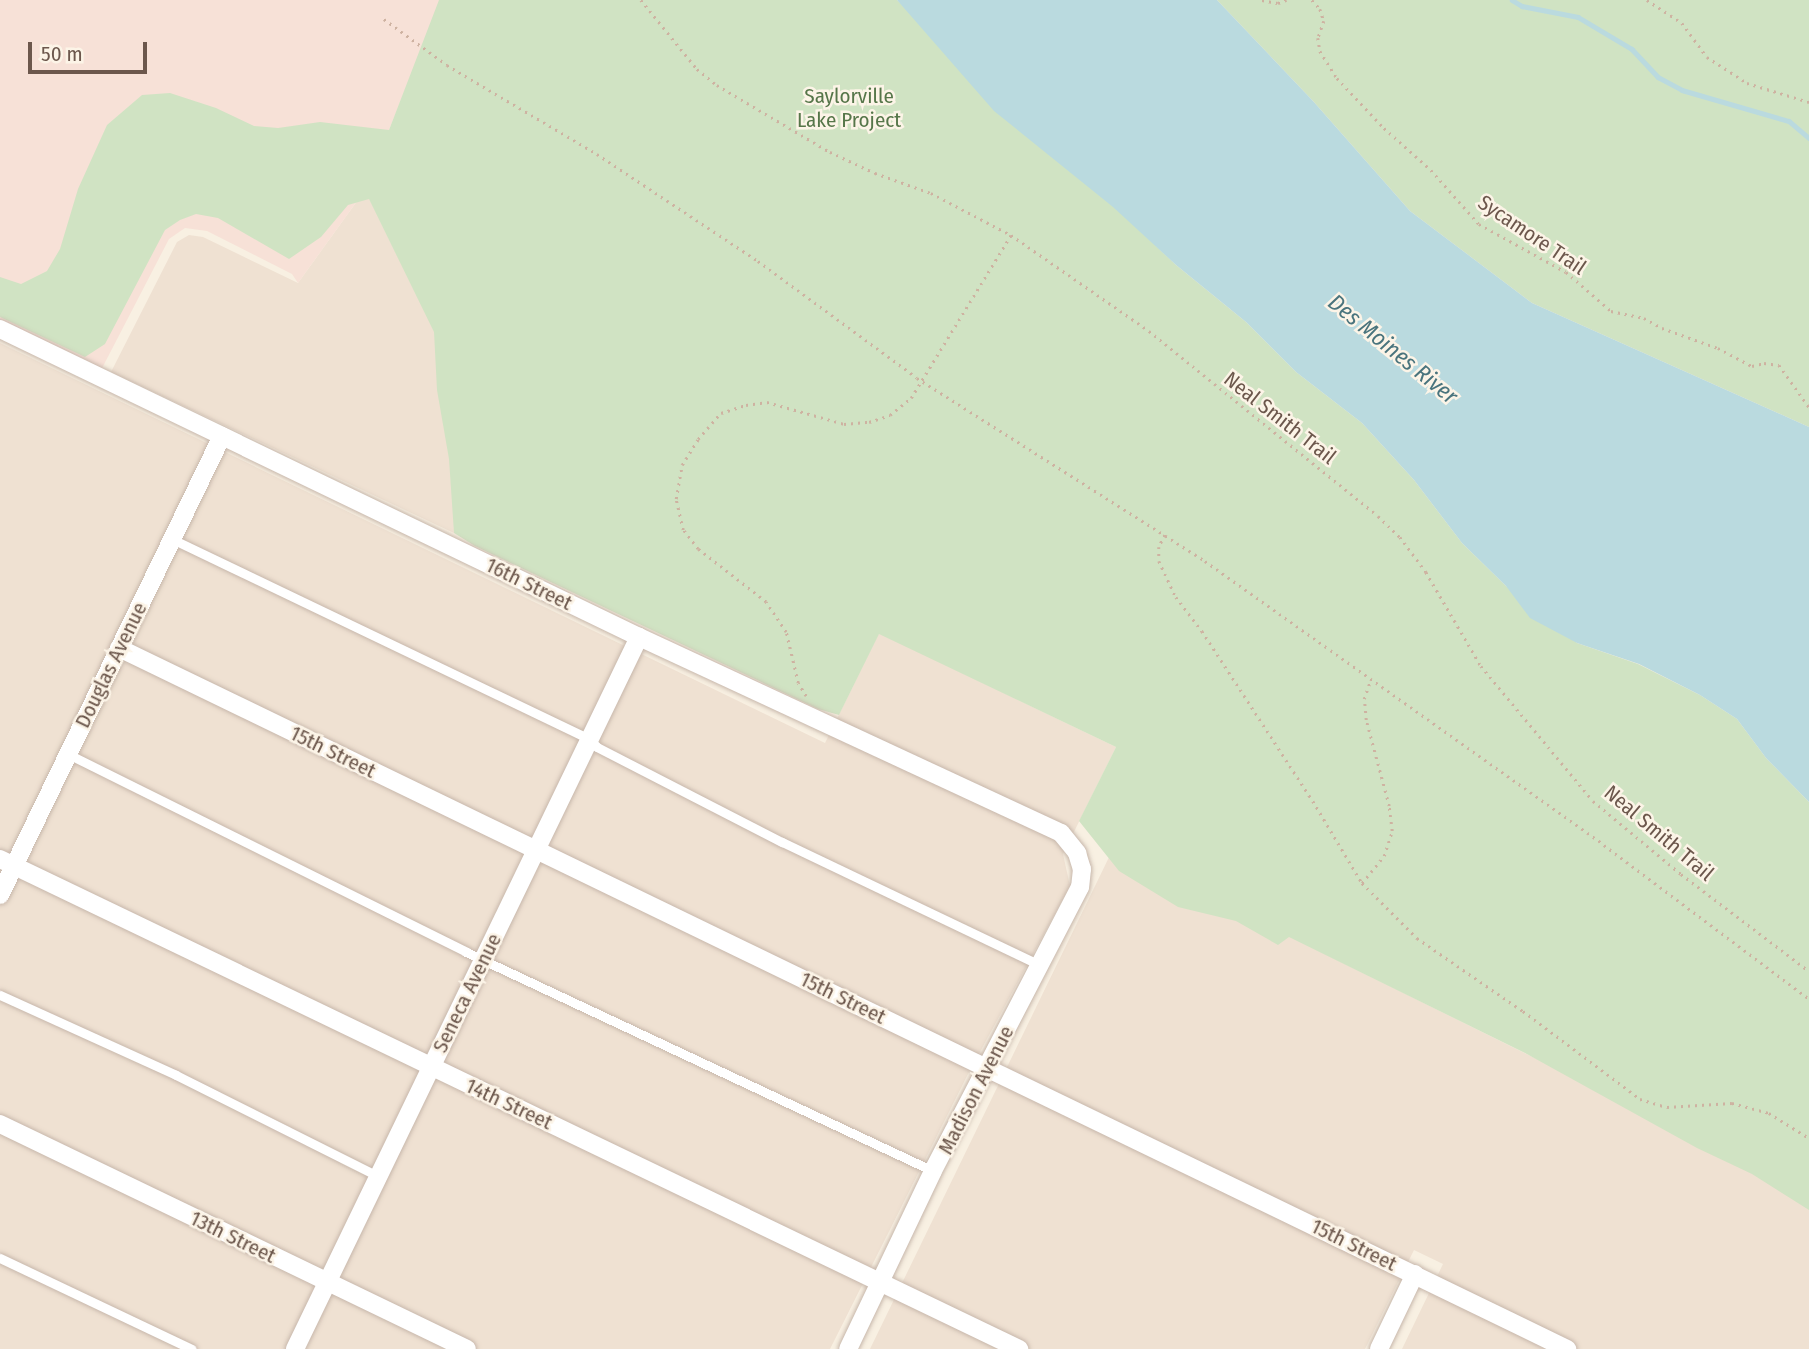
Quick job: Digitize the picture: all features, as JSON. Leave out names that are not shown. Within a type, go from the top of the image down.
[{"type":"street","name":"16th Street","points":[[3,337],[222,436],[639,637],[1061,833]]},
{"type":"street","name":"Douglas Avenue","points":[[0,895],[7,862],[68,754],[222,436]]},
{"type":"street","name":"Seneca Avenue","points":[[295,1349],[639,637]]},
{"type":"street","name":"15th Street","points":[[119,648],[1567,1349]]},
{"type":"street","name":"Madison Avenue","points":[[848,1349],[933,1171],[1080,887],[1082,869],[1077,853],[1061,833]]},
{"type":"street","name":"14th Street","points":[[7,862],[1019,1349]]},
{"type":"street","name":"13th Street","points":[[0,1124],[467,1349]]},
{"type":"street","points":[[1379,1349],[1415,1274]]},
{"type":"lane","points":[[172,539],[589,739],[597,747],[782,842],[1041,965]]},
{"type":"lane","points":[[68,754],[483,959],[933,1171]]},
{"type":"lane","points":[[0,995],[176,1074],[379,1176]]},
{"type":"lane","points":[[0,1258],[192,1349]]},
{"type":"path","name":"Neal Smith Trail","points":[[641,0],[697,69],[746,104],[831,152],[875,173],[931,193],[1011,235],[1149,331],[1378,516],[1399,537],[1426,572],[1481,666],[1593,801],[1681,874],[1809,971]]},
{"type":"path","points":[[1262,0],[1278,3],[1286,0]]},
{"type":"path","name":"Sycamore Trail","points":[[1312,0],[1320,9],[1324,21],[1318,37],[1320,51],[1337,78],[1384,128],[1431,170],[1479,224],[1566,272],[1611,311],[1644,318],[1662,328],[1718,348],[1752,366],[1764,363],[1779,365],[1809,407]]},
{"type":"path","points":[[1647,0],[1682,23],[1707,57],[1747,83],[1809,102]]},
{"type":"path","points":[[384,19],[447,65],[597,154],[758,261],[922,381],[1165,535],[1372,677],[1604,845],[1809,999]]},
{"type":"path","points":[[806,696],[798,683],[786,632],[766,602],[698,549],[683,530],[676,499],[682,465],[698,439],[721,413],[767,402],[844,424],[869,422],[890,415],[911,398],[1011,235]]},
{"type":"path","points":[[1165,535],[1159,547],[1159,561],[1176,597],[1202,631],[1313,801],[1362,883],[1417,938],[1523,1011],[1640,1099],[1667,1107],[1732,1103],[1769,1113],[1809,1138]]},
{"type":"path","points":[[1362,883],[1384,856],[1392,831],[1389,806],[1366,720],[1364,699],[1372,677]]},
{"type":"shaded area","points":[[0,0],[441,0],[365,190],[298,283],[292,274],[207,231],[185,228],[169,239],[98,376],[0,329]]},
{"type":"shaded area","points":[[365,190],[472,408],[454,533],[111,372],[177,242],[189,235],[203,237],[298,283]]},
{"type":"shaded area","points":[[0,343],[825,743],[879,633],[1116,747],[1063,854],[1070,886],[968,1074],[830,1349],[0,1349]]},
{"type":"shaded area","points":[[1113,849],[1809,1194],[1809,1349],[1402,1349],[1443,1264],[1414,1250],[1365,1349],[870,1349]]},
{"type":"green space","name":"Saylorville Lake Project","points":[[439,0],[897,0],[1176,265],[1246,322],[1296,372],[1362,423],[1414,480],[1462,543],[1506,586],[1577,643],[1638,664],[1700,695],[1737,719],[1766,758],[1809,802],[1809,1210],[1752,1174],[1697,1148],[1525,1053],[1289,937],[1278,945],[1236,921],[1178,907],[1119,871],[1079,821],[1116,747],[879,634],[839,715],[818,709],[475,546],[454,533],[449,459],[437,390],[434,332],[369,199],[348,205],[321,237],[289,259],[218,218],[196,214],[180,220],[165,230],[105,344],[85,357],[0,317],[0,277],[21,284],[47,271],[60,249],[78,189],[107,125],[142,95],[170,93],[216,108],[254,126],[278,128],[320,122],[389,130]]},
{"type":"green space","points":[[1217,0],[1809,0],[1809,427],[1532,303],[1410,211],[1313,101]]},
{"type":"water","name":"Des Moines River","points":[[897,0],[1217,0],[1313,101],[1410,211],[1532,303],[1809,427],[1809,802],[1766,758],[1737,719],[1700,695],[1639,664],[1577,643],[1530,618],[1506,586],[1462,543],[1414,480],[1362,423],[1296,372],[1246,322],[1176,265],[1113,207],[994,111]]},
{"type":"waterway","points":[[1512,0],[1522,6],[1578,17],[1632,49],[1658,77],[1682,90],[1789,121],[1809,138]]}]
